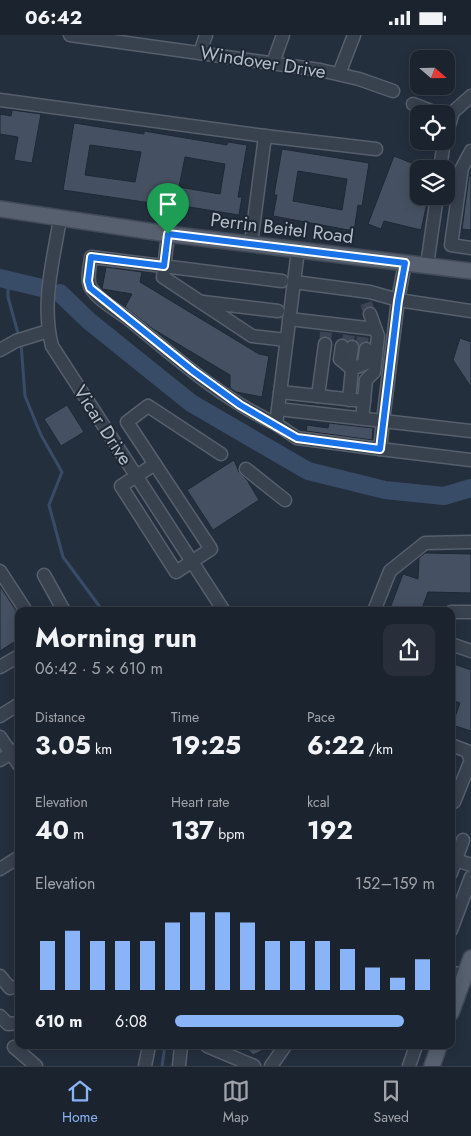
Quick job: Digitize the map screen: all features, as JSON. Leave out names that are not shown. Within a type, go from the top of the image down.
[{"type":"main road","name":"Perrin Beitel Road","points":[[0,209],[168,234],[471,271]]},
{"type":"main road","points":[[455,991],[458,974],[471,958]]},
{"type":"main road","points":[[432,1066],[438,1049]]},
{"type":"street","name":"Windover Drive","points":[[70,35],[339,74],[393,91]]},
{"type":"street","points":[[200,53],[206,35]]},
{"type":"street","points":[[273,63],[283,35]]},
{"type":"street","points":[[339,74],[354,35]]},
{"type":"street","points":[[455,110],[471,96]]},
{"type":"street","points":[[0,99],[265,136],[376,149]]},
{"type":"street","points":[[251,244],[265,136]]},
{"type":"street","points":[[471,151],[462,168],[451,245],[471,248]]},
{"type":"street","points":[[428,265],[436,205]]},
{"type":"street","name":"Vicar Drive","points":[[60,219],[48,299],[48,331],[52,346],[221,607]]},
{"type":"street","points":[[168,234],[163,277],[252,337],[286,340]]},
{"type":"street","points":[[276,424],[289,319],[288,281],[298,250]]},
{"type":"street","points":[[471,311],[398,301],[366,303],[288,281],[91,257],[88,281],[96,293],[193,371],[240,405],[276,424],[297,438],[471,460]]},
{"type":"street","points":[[380,449],[398,301],[405,263]]},
{"type":"street","points":[[201,302],[278,311]]},
{"type":"street","points":[[348,400],[352,369],[346,360],[357,336],[366,303]]},
{"type":"street","points":[[289,319],[326,333],[378,336],[374,372],[366,380],[362,418]]},
{"type":"street","points":[[0,350],[16,341],[48,331]]},
{"type":"street","points":[[318,396],[326,333]]},
{"type":"street","points":[[352,369],[364,364],[357,336]]},
{"type":"street","points":[[280,392],[364,401]]},
{"type":"street","points":[[155,464],[121,486],[176,572],[211,549],[155,464],[127,422],[148,406],[221,454]]},
{"type":"street","points":[[278,409],[471,431]]},
{"type":"street","points":[[246,469],[285,500]]},
{"type":"street","points":[[376,607],[390,571],[425,543],[471,542]]},
{"type":"street","points":[[0,571],[23,607]]},
{"type":"street","points":[[44,575],[62,607]]},
{"type":"street","points":[[455,612],[471,612]]},
{"type":"street","points":[[455,645],[471,651]]},
{"type":"street","points":[[0,667],[15,658]]},
{"type":"street","points":[[0,716],[15,707]]},
{"type":"street","points":[[0,737],[15,750],[0,760]]},
{"type":"street","points":[[455,746],[467,751],[471,760],[455,800]]},
{"type":"street","points":[[465,839],[456,860],[471,865]]},
{"type":"street","points":[[0,869],[15,860]]},
{"type":"street","points":[[455,919],[471,877]]},
{"type":"street","points":[[0,976],[10,988],[15,987]]},
{"type":"street","points":[[0,1016],[8,1023],[15,1023]]},
{"type":"street","points":[[16,1049],[36,1066]]},
{"type":"street","points":[[145,1066],[148,1049]]},
{"type":"street","points":[[179,1066],[181,1049]]},
{"type":"street","points":[[214,1049],[254,1066]]},
{"type":"street","points":[[271,1066],[282,1049]]},
{"type":"street","points":[[409,1066],[415,1049]]},
{"type":"building","points":[[12,110],[41,114],[32,163],[14,160],[18,137],[0,134],[0,114],[11,116]]},
{"type":"building","points":[[74,123],[144,134],[144,131],[227,145],[228,142],[247,145],[238,197],[242,197],[239,215],[152,201],[151,203],[63,190]],"holes":[[[90,145],[141,152],[135,182],[85,175]],[[185,157],[225,164],[220,194],[179,187]]]},
{"type":"building","points":[[282,149],[369,163],[362,206],[358,205],[354,231],[273,216],[277,195],[274,195]],"holes":[[[298,171],[347,179],[342,210],[293,201]]]},
{"type":"building","points":[[394,156],[410,162],[410,205],[427,205],[421,230],[384,221],[381,229],[368,224]]},
{"type":"building","points":[[469,176],[471,176],[471,230],[462,229]]},
{"type":"building","points":[[106,267],[142,272],[140,282],[259,354],[269,356],[262,397],[236,392],[230,388],[230,375],[153,329],[125,307],[132,294],[102,289]]},
{"type":"building","points":[[460,338],[471,342],[471,387],[453,360]]},
{"type":"building","points":[[67,405],[84,432],[61,446],[44,419]]},
{"type":"building","points":[[329,423],[373,428],[372,440],[306,431],[307,425],[328,428]]},
{"type":"building","points":[[234,460],[239,472],[247,480],[259,500],[213,530],[187,490]]},
{"type":"building","points":[[425,553],[471,554],[471,593],[428,592],[422,607],[391,607],[403,574],[418,579],[419,558]]},
{"type":"building","points":[[0,586],[15,609],[15,642],[0,651]]},
{"type":"building","points":[[455,664],[471,670],[471,731],[455,726],[455,717],[460,703],[455,701]]},
{"type":"building","points":[[248,1049],[265,1049],[253,1055]]},
{"type":"waterway","points":[[0,278],[42,288]]},
{"type":"waterway","points":[[8,279],[8,297],[19,337]]},
{"type":"waterway","points":[[60,293],[89,321],[191,403],[308,471],[385,490],[444,496],[471,488]]},
{"type":"waterway","points":[[21,343],[25,396],[41,435],[62,472],[49,505],[63,557],[100,607]]},
{"type":"waterway","points":[[162,1066],[165,1049]]},
{"type":"tunnel","points":[[366,303],[370,314]]},
{"type":"tunnel","points":[[325,344],[326,331]]},
{"type":"tunnel","points":[[347,347],[349,334]]},
{"type":"tunnel","points":[[361,349],[363,336]]},
{"type":"route","points":[[168,234],[405,263],[398,301],[380,449],[297,438],[276,424],[240,405],[193,371],[90,288],[88,281],[91,257],[164,266],[168,234]]}]
